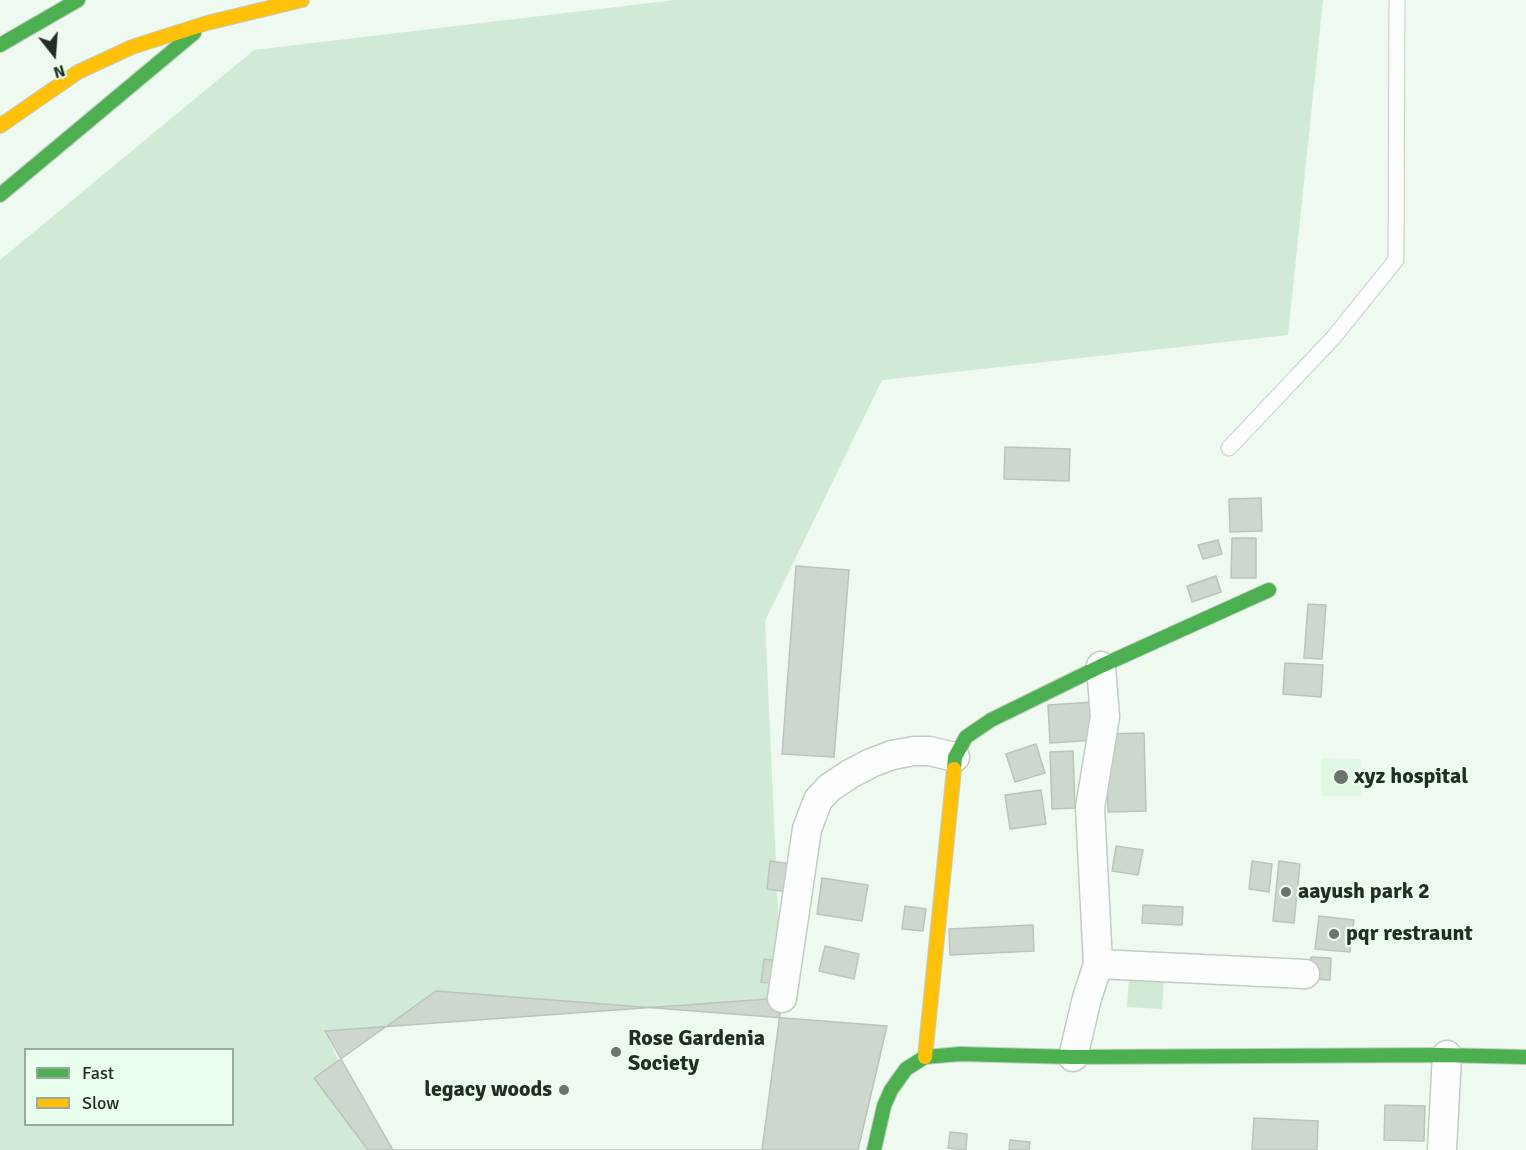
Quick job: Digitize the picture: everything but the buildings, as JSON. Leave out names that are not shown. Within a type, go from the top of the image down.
[{"type":"main road","points":[[0,45],[78,0]]},
{"type":"main road","points":[[0,126],[78,72],[132,47],[207,23],[302,0]]},
{"type":"main road","points":[[0,195],[207,23]]},
{"type":"main road","points":[[925,1057],[955,757],[966,737],[991,720],[1101,666],[1269,590]]},
{"type":"main road","points":[[874,1150],[884,1106],[891,1090],[906,1069],[925,1057],[960,1054],[1073,1057],[1447,1055],[1526,1057]]},
{"type":"street","points":[[1073,1057],[1098,964],[1090,808],[1105,717],[1101,666]]},
{"type":"street","points":[[782,998],[807,829],[818,800],[829,788],[850,774],[892,755],[914,751],[955,757]]},
{"type":"street","points":[[1098,964],[1305,974]]},
{"type":"street","points":[[1443,1150],[1447,1055]]},
{"type":"lane","points":[[1229,448],[1333,338],[1396,260],[1397,0]]},
{"type":"shaded area","points":[[675,0],[1323,0],[1288,335],[882,380],[765,621],[782,998],[325,1031],[379,1150],[0,1150],[0,260],[254,50]]},
{"type":"shaded area","name":"xyz hospital","points":[[1322,758],[1361,759],[1361,796],[1321,796]]},
{"type":"shaded area","points":[[1129,977],[1164,979],[1162,1009],[1127,1007]]},
{"type":"traffic: fast","points":[[0,45],[78,0]]},
{"type":"traffic: fast","points":[[0,195],[194,33]]},
{"type":"traffic: fast","points":[[954,769],[955,757],[966,737],[991,720],[1101,666],[1269,590]]},
{"type":"traffic: fast","points":[[874,1150],[884,1106],[891,1090],[906,1069],[925,1057],[960,1054],[1073,1057],[1439,1055],[1526,1057]]},
{"type":"traffic: slow","points":[[0,126],[78,72],[132,47],[207,23],[302,0]]},
{"type":"traffic: slow","points":[[925,1057],[954,769]]},
{"type":"place","name":"xyz hospital","points":[[1341,777]]},
{"type":"place","name":"aayush park 2","points":[[1286,892]]},
{"type":"place","name":"pqr restraunt","points":[[1334,934]]},
{"type":"place","name":"Rose Gardenia Society","points":[[616,1052]]},
{"type":"place","name":"legacy woods","points":[[564,1090]]}]
